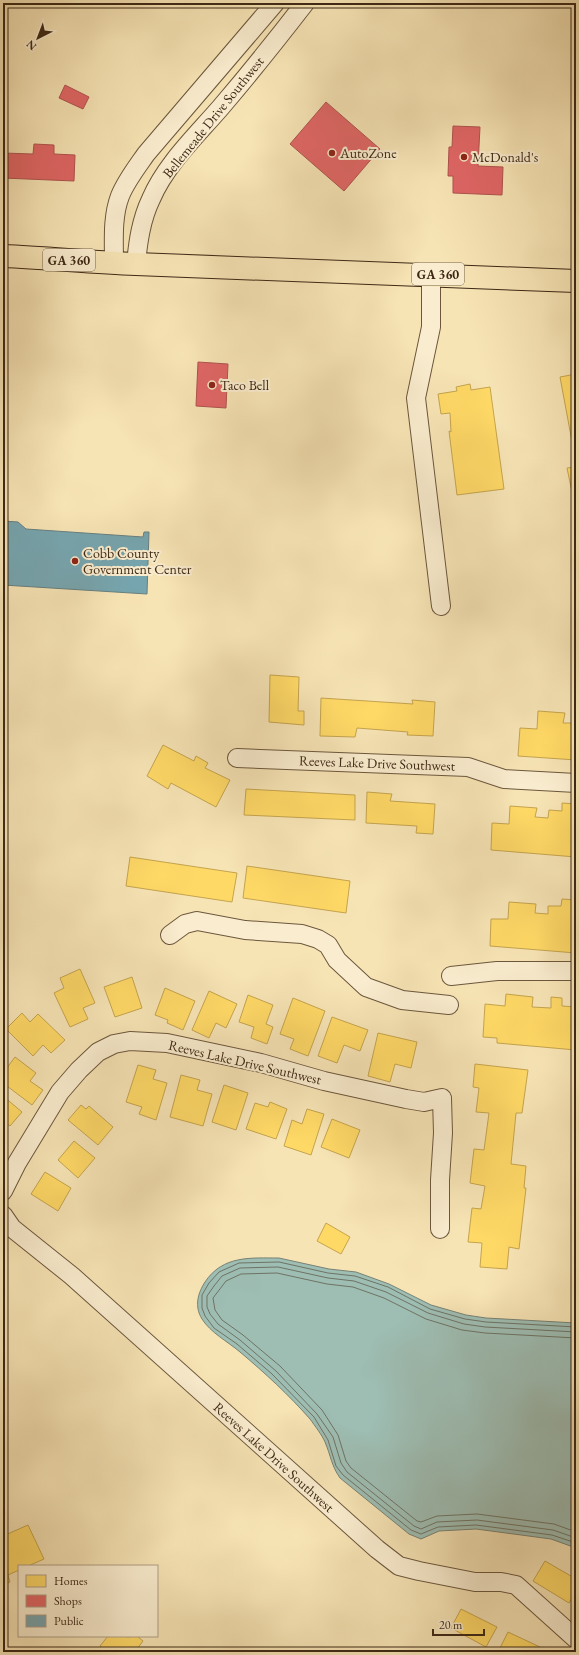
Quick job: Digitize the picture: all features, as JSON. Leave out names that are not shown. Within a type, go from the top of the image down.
[{"type":"main road","name":"GA 360","points":[[3,256],[136,264],[431,274],[576,281]]},
{"type":"street","name":"Bellemeade Drive Southwest","points":[[114,263],[113,227],[115,213],[120,196],[128,181],[146,154],[275,3]]},
{"type":"street","name":"Bellemeade Drive Southwest","points":[[136,264],[139,233],[144,216],[151,198],[171,164],[226,101],[305,3]]},
{"type":"street","points":[[431,274],[431,327],[416,398],[441,606]]},
{"type":"street","name":"Reeves Lake Drive Southwest","points":[[237,758],[468,767],[504,779],[576,783]]},
{"type":"street","points":[[170,935],[185,924],[197,921],[245,930],[302,934],[318,939],[328,945],[338,960],[366,987],[402,1000],[449,1005]]},
{"type":"street","points":[[451,976],[497,971],[576,971]]},
{"type":"street","name":"Reeves Lake Drive Southwest","points":[[3,1190],[17,1163],[60,1092],[79,1070],[98,1052],[114,1044],[136,1041],[167,1043],[261,1063],[324,1080],[406,1099],[424,1102],[442,1098],[443,1126],[440,1180],[440,1229]]},
{"type":"street","name":"Reeves Lake Drive Southwest","points":[[3,1215],[12,1228],[72,1276],[377,1549],[398,1566],[475,1582],[502,1582],[516,1585],[576,1639]]},
{"type":"water","points":[[248,1258],[279,1258],[329,1269],[356,1272],[389,1284],[431,1305],[466,1315],[486,1318],[576,1323],[576,1548],[551,1539],[476,1529],[439,1531],[421,1539],[409,1534],[340,1478],[333,1465],[324,1439],[310,1419],[268,1376],[210,1329],[202,1319],[198,1309],[199,1295],[205,1282],[212,1273],[220,1267]]},
{"type":"building: Homes","points":[[576,374],[576,463],[560,377]]},
{"type":"building: Homes","points":[[470,384],[471,390],[490,387],[504,489],[457,495],[449,431],[451,432],[450,413],[441,414],[438,394],[457,391],[456,387]]},
{"type":"building: Homes","points":[[576,467],[576,511],[567,468]]},
{"type":"building: Homes","points":[[270,675],[299,677],[298,711],[304,711],[304,725],[269,722]]},
{"type":"building: Homes","points":[[321,698],[413,704],[412,700],[435,702],[433,736],[407,735],[408,732],[357,728],[355,737],[320,736]]},
{"type":"building: Homes","points":[[538,711],[565,713],[563,723],[576,723],[576,760],[518,756],[520,728],[537,729]]},
{"type":"building: Homes","points":[[163,745],[194,761],[196,756],[208,763],[205,768],[230,780],[216,807],[171,783],[168,789],[147,776]]},
{"type":"building: Homes","points":[[246,789],[355,795],[355,820],[244,815]]},
{"type":"building: Homes","points":[[367,792],[392,794],[390,801],[435,804],[433,834],[416,833],[417,826],[366,823]]},
{"type":"building: Homes","points":[[562,803],[576,804],[576,857],[491,850],[492,823],[509,824],[510,806],[537,808],[535,817],[548,818],[549,810],[562,811]]},
{"type":"building: Homes","points":[[130,857],[237,873],[232,902],[126,886]]},
{"type":"building: Homes","points":[[247,866],[350,881],[346,913],[243,898]]},
{"type":"building: Homes","points":[[562,899],[576,900],[576,953],[490,946],[491,919],[508,919],[509,902],[536,904],[535,913],[548,914],[548,906],[561,906]]},
{"type":"building: Homes","points":[[80,969],[95,1003],[83,1008],[88,1019],[70,1027],[54,993],[64,988],[60,978]]},
{"type":"building: Homes","points":[[132,977],[142,1008],[115,1017],[104,987]]},
{"type":"building: Homes","points":[[165,988],[195,1001],[183,1030],[167,1023],[168,1020],[155,1015]]},
{"type":"building: Homes","points":[[209,991],[237,1004],[226,1028],[216,1023],[209,1038],[192,1030]]},
{"type":"building: Homes","points":[[506,994],[533,997],[532,1007],[551,1008],[551,997],[562,998],[562,1006],[576,1007],[576,1050],[497,1043],[497,1038],[483,1037],[485,1004],[505,1006]]},
{"type":"building: Homes","points":[[248,995],[273,1005],[266,1024],[273,1027],[267,1044],[251,1038],[254,1027],[239,1022]]},
{"type":"building: Homes","points":[[293,998],[325,1011],[308,1056],[290,1049],[294,1039],[280,1034]]},
{"type":"building: Homes","points":[[22,1013],[30,1022],[38,1014],[65,1040],[51,1053],[43,1045],[33,1056],[6,1029]]},
{"type":"building: Homes","points":[[332,1017],[368,1030],[360,1051],[344,1045],[337,1063],[318,1056]]},
{"type":"building: Homes","points":[[378,1033],[417,1042],[411,1068],[395,1064],[390,1082],[368,1076]]},
{"type":"building: Homes","points":[[15,1057],[36,1073],[30,1081],[43,1090],[32,1105],[3,1083],[3,1073]]},
{"type":"building: Homes","points":[[475,1064],[528,1070],[522,1113],[516,1113],[511,1164],[526,1166],[524,1188],[526,1188],[519,1249],[509,1247],[507,1269],[480,1267],[482,1243],[468,1242],[472,1208],[481,1209],[485,1186],[470,1183],[474,1149],[484,1150],[489,1113],[476,1112],[479,1088],[473,1087]]},
{"type":"building: Homes","points":[[138,1065],[156,1070],[153,1079],[167,1083],[156,1120],[139,1114],[142,1107],[126,1102]]},
{"type":"building: Homes","points":[[181,1075],[200,1080],[197,1090],[212,1094],[203,1126],[170,1117]]},
{"type":"building: Homes","points":[[224,1085],[248,1093],[236,1130],[212,1122]]},
{"type":"building: Homes","points":[[3,1096],[22,1112],[10,1126],[3,1121]]},
{"type":"building: Homes","points":[[270,1102],[287,1109],[276,1139],[246,1129],[255,1103],[268,1107]]},
{"type":"building: Homes","points":[[81,1105],[86,1109],[89,1106],[113,1127],[98,1145],[68,1120]]},
{"type":"building: Homes","points":[[307,1109],[324,1114],[311,1155],[284,1146],[292,1120],[302,1124]]},
{"type":"building: Homes","points":[[332,1119],[360,1130],[349,1158],[321,1147]]},
{"type":"building: Homes","points":[[74,1141],[95,1158],[78,1178],[58,1160]]},
{"type":"building: Homes","points":[[45,1172],[71,1188],[58,1211],[31,1194]]},
{"type":"building: Homes","points":[[326,1223],[350,1237],[341,1254],[317,1241]]},
{"type":"building: Homes","points":[[28,1525],[44,1559],[30,1565],[18,1565],[18,1570],[8,1575],[10,1582],[3,1585],[3,1536]]},
{"type":"building: Homes","points":[[545,1561],[576,1579],[576,1591],[569,1603],[533,1581]]},
{"type":"building: Homes","points":[[461,1609],[497,1627],[486,1647],[451,1628]]},
{"type":"building: Homes","points":[[508,1632],[540,1647],[538,1652],[498,1652]]},
{"type":"building: Homes","points":[[107,1637],[138,1637],[143,1641],[137,1649],[140,1652],[107,1652],[100,1646]]},
{"type":"building: Shops","points":[[65,85],[89,97],[83,109],[59,98]]},
{"type":"building: Shops","points":[[326,102],[380,149],[344,191],[290,144]]},
{"type":"building: Shops","name":"McDonald's","points":[[453,126],[480,127],[478,166],[503,167],[502,195],[453,193],[453,176],[448,176],[449,147],[452,147]]},
{"type":"building: Shops","points":[[34,144],[54,145],[54,154],[75,155],[74,181],[3,178],[3,153],[33,154]]},
{"type":"building: Shops","name":"Taco Bell","points":[[198,362],[228,364],[226,408],[196,406]]},
{"type":"building: Public","name":"Cobb County Government Center","points":[[3,521],[18,522],[26,529],[143,537],[144,532],[149,532],[147,594],[3,585]]},
{"type":"place","name":"AutoZone","points":[[332,153]]},
{"type":"place","name":"McDonald's","points":[[464,157]]},
{"type":"place","name":"Taco Bell","points":[[212,385]]},
{"type":"place","name":"Cobb County Government Center","points":[[75,561]]}]
